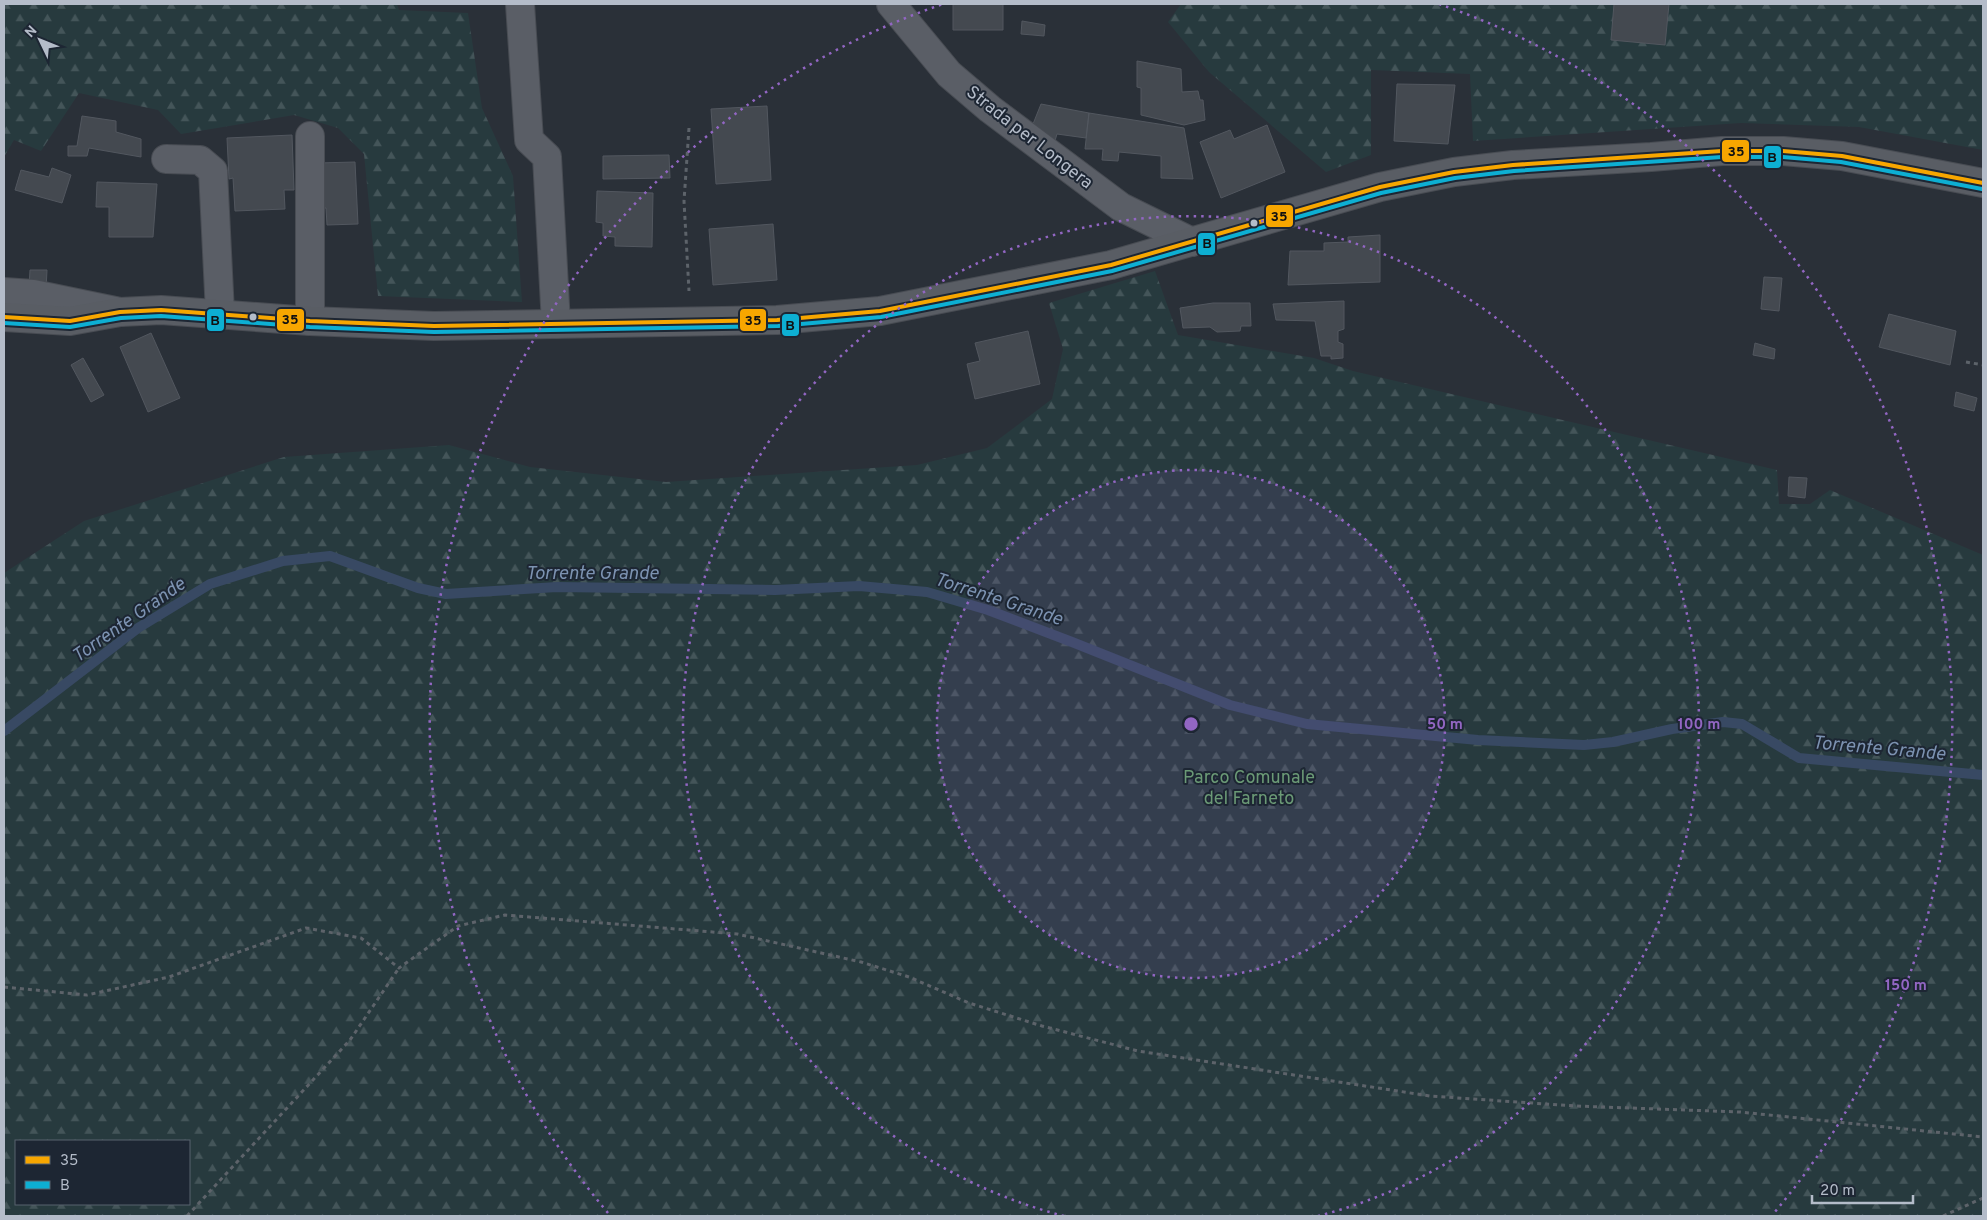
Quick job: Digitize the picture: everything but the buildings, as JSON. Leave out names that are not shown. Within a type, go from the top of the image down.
[{"type":"street","points":[[520,4],[530,140],[547,157],[556,324]]},
{"type":"street","name":"Strada per Longera","points":[[890,4],[949,74],[990,109],[1121,206],[1192,242]]},
{"type":"street","points":[[310,136],[310,321]]},
{"type":"street","points":[[4,317],[70,321],[120,312],[161,310],[310,321],[434,326],[777,320],[880,311],[1111,265],[1380,188],[1454,172],[1514,165],[1722,151],[1783,151],[1842,156],[1983,183]]},
{"type":"street","points":[[166,158],[200,160],[213,171],[220,313]]},
{"type":"street","points":[[4,292],[33,294],[120,312]]},
{"type":"path","points":[[689,128],[684,201],[691,321]]},
{"type":"path","points":[[1966,362],[1983,365]]},
{"type":"path","points":[[188,1216],[350,1040],[399,968],[458,926],[505,914],[737,934],[861,962],[909,977],[969,1003],[1042,1026],[1138,1051],[1430,1096],[1575,1106],[1740,1112],[1983,1137]]},
{"type":"path","points":[[4,987],[86,995],[169,977],[306,928],[361,938],[399,968]]},
{"type":"path","points":[[1943,1216],[1983,1198]]},
{"type":"green space","points":[[4,4],[397,4],[399,10],[468,13],[482,108],[513,176],[522,302],[378,296],[364,154],[338,128],[294,115],[181,134],[158,110],[79,93],[41,151],[14,140],[4,157]]},
{"type":"green space","points":[[1181,4],[1983,4],[1983,150],[1859,127],[1741,123],[1473,141],[1470,74],[1371,70],[1371,155],[1326,172],[1209,72],[1168,22]]},
{"type":"green space","name":"Parco Comunale del Farneto","points":[[1155,271],[1178,335],[1314,358],[1353,371],[1777,470],[1779,504],[1810,504],[1830,490],[1983,555],[1983,1216],[4,1216],[4,573],[84,521],[284,457],[449,445],[530,467],[666,482],[917,465],[987,448],[1052,399],[1063,349],[1049,303]]},
{"type":"waterway","name":"Torrente Grande","points":[[4,731],[138,628],[210,584],[283,561],[330,556],[418,588],[446,594],[557,587],[775,590],[859,586],[927,592],[988,610],[1230,705],[1307,724],[1478,740],[1584,745],[1613,742],[1672,729],[1723,722],[1742,724],[1799,758],[1983,775]]},
{"type":"transit line","name":"35","points":[[4,317],[70,321],[120,312],[161,310],[310,321],[434,326],[777,320],[880,311],[1111,265],[1380,187],[1454,172],[1513,165],[1722,151],[1783,151],[1842,156],[1983,183]]},
{"type":"transit line","name":"B","points":[[4,323],[70,327],[121,318],[161,316],[310,327],[434,332],[778,326],[881,317],[1112,271],[1381,193],[1455,178],[1514,171],[1722,157],[1783,157],[1841,162],[1982,189]]}]
